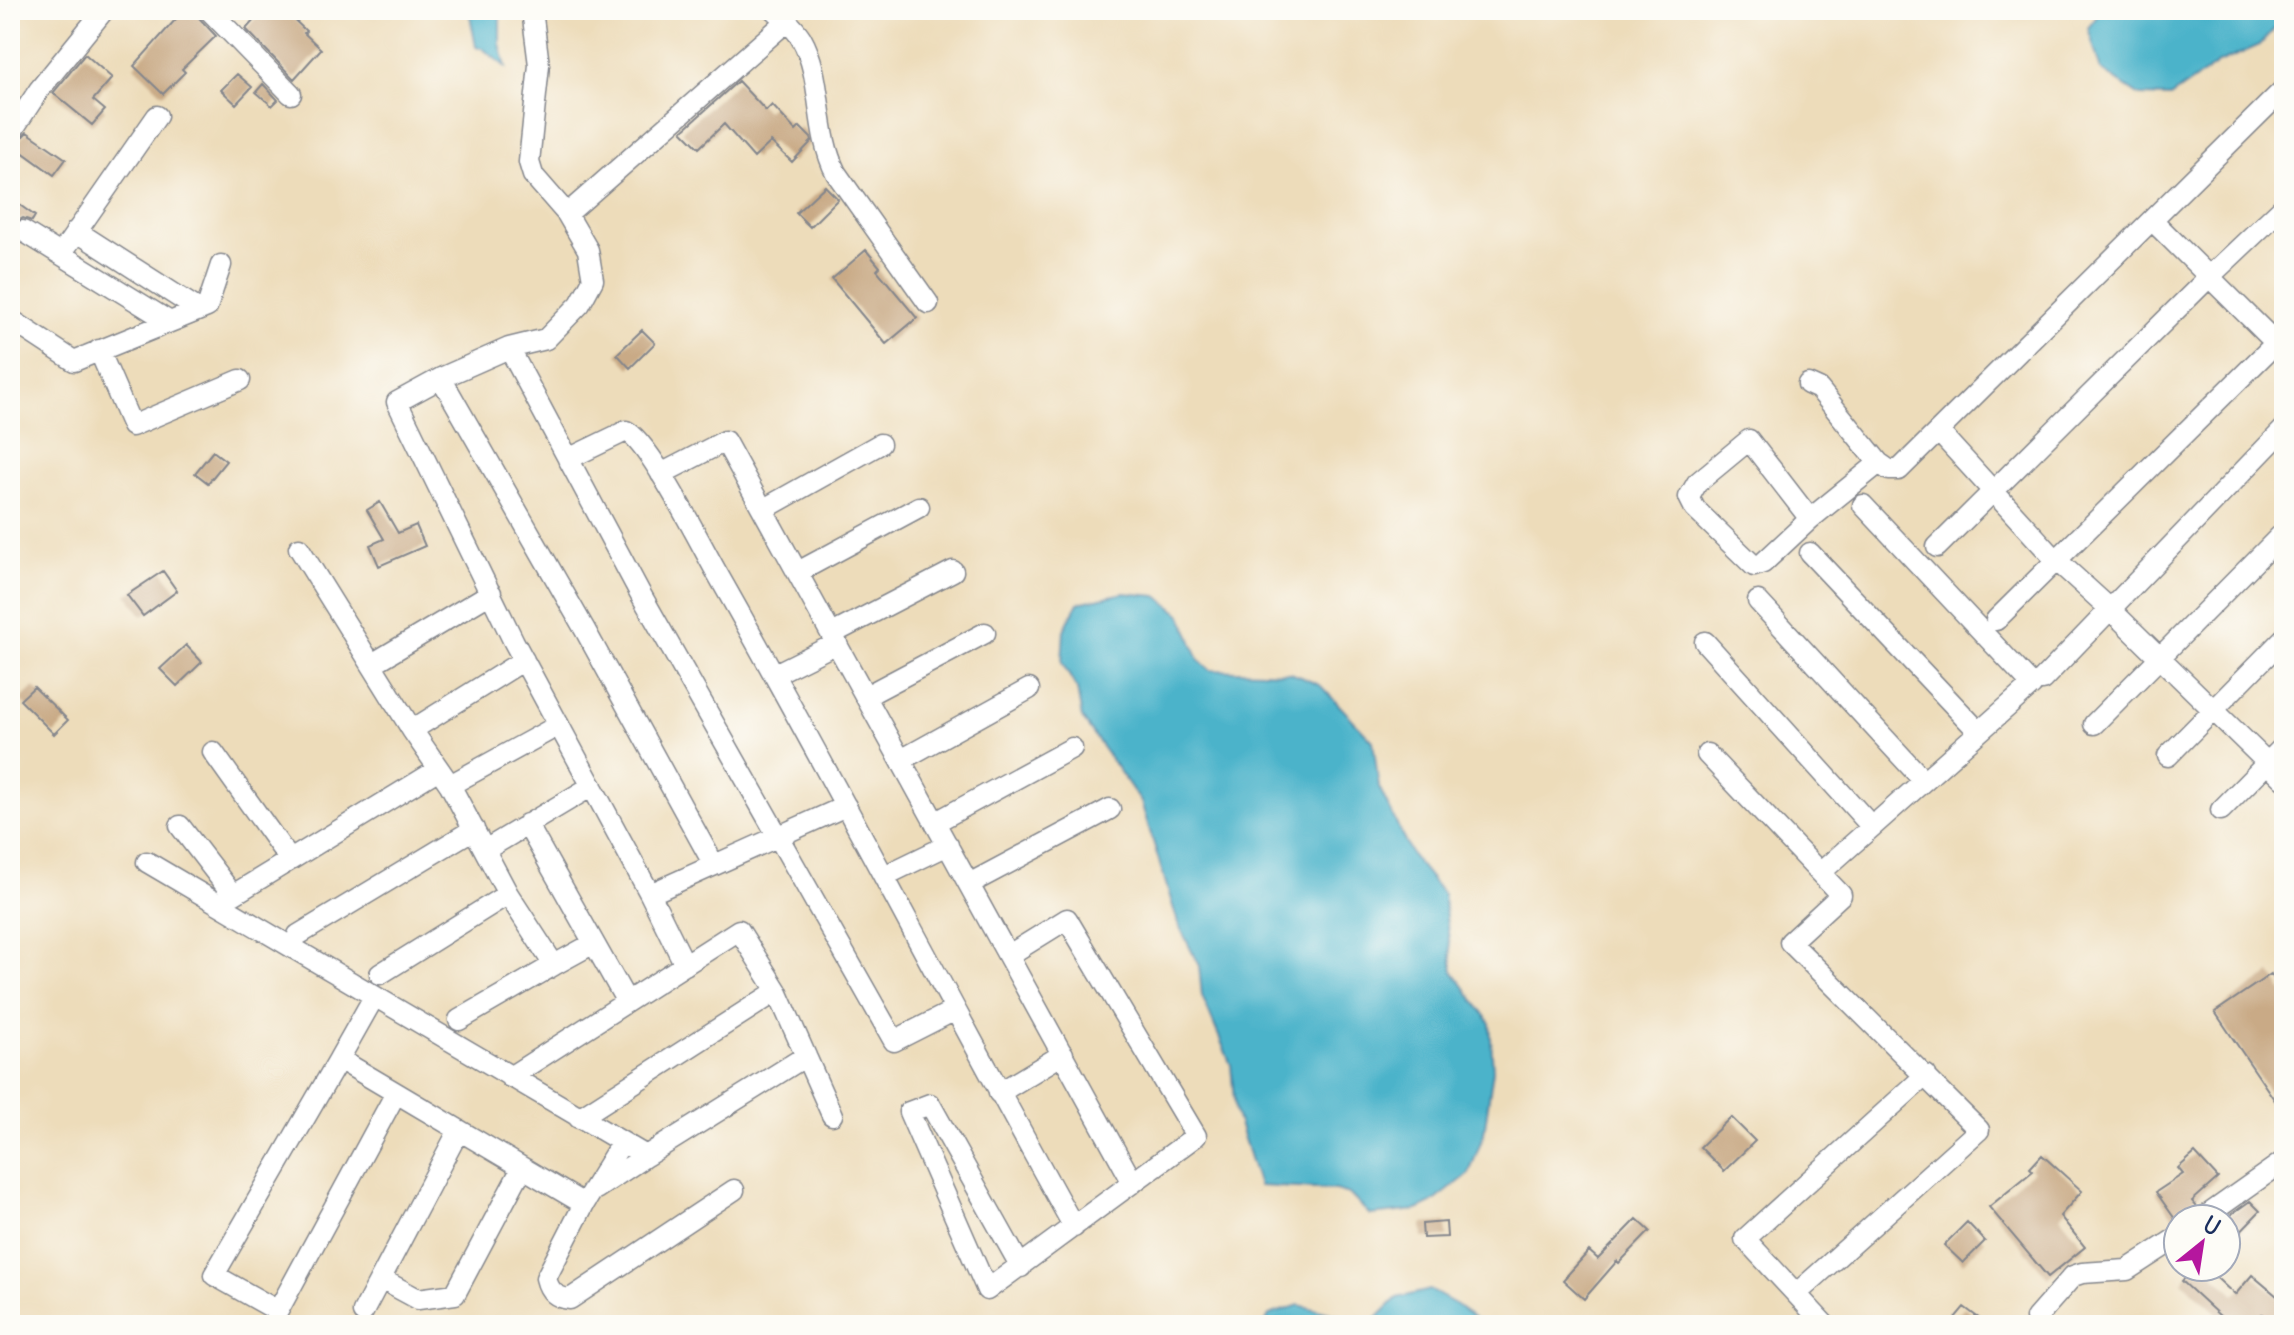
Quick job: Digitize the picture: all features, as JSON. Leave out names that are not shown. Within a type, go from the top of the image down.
[{"type":"street","points":[[10,134],[39,90],[104,10]]},
{"type":"street","points":[[209,10],[291,94]]},
{"type":"street","points":[[532,10],[539,65],[529,162],[533,175],[567,214],[588,250],[593,280],[588,293],[546,339],[509,348],[441,378],[397,402],[524,660],[685,965]]},
{"type":"street","points":[[567,214],[781,15],[800,36],[809,57],[826,153],[836,173],[928,303]]},
{"type":"street","points":[[1808,384],[1819,389],[1879,463],[1889,470],[1899,470],[1940,433],[2284,89]]},
{"type":"street","points":[[61,254],[157,116]]},
{"type":"street","points":[[1937,547],[2284,206]]},
{"type":"street","points":[[1996,620],[2055,559],[2281,343],[2208,278],[2152,220]]},
{"type":"street","points":[[23,231],[170,322]]},
{"type":"street","points":[[76,231],[199,310]]},
{"type":"street","points":[[10,319],[74,361],[207,307],[221,265]]},
{"type":"street","points":[[509,348],[640,593],[894,1041],[955,1010]]},
{"type":"street","points":[[99,350],[132,426],[240,380]]},
{"type":"street","points":[[441,378],[714,865]]},
{"type":"street","points":[[2042,680],[2284,429]]},
{"type":"street","points":[[568,459],[626,431],[635,437],[661,474],[775,674],[1074,1227]]},
{"type":"street","points":[[1940,433],[2055,559],[2284,779]]},
{"type":"street","points":[[1810,519],[1749,440],[1697,483],[1689,497],[1695,509],[1754,566],[1763,563],[1810,519],[1879,463]]},
{"type":"street","points":[[661,474],[725,441],[1133,1183]]},
{"type":"street","points":[[764,509],[880,444]]},
{"type":"street","points":[[1820,873],[2032,685],[1863,505]]},
{"type":"street","points":[[798,572],[919,507]]},
{"type":"street","points":[[2094,724],[2284,532]]},
{"type":"street","points":[[299,548],[412,730],[445,777],[508,894],[554,965]]},
{"type":"street","points":[[1810,553],[1979,732]]},
{"type":"street","points":[[775,674],[953,571]]},
{"type":"street","points":[[372,664],[491,593]]},
{"type":"street","points":[[1758,601],[1924,781]]},
{"type":"street","points":[[866,696],[985,633]]},
{"type":"street","points":[[2168,756],[2284,638]]},
{"type":"street","points":[[1705,642],[1872,827]]},
{"type":"street","points":[[412,730],[524,660]]},
{"type":"street","points":[[901,760],[1029,689]]},
{"type":"street","points":[[180,826],[233,895],[290,860],[445,777],[559,725]]},
{"type":"street","points":[[2221,810],[2284,746]]},
{"type":"street","points":[[936,822],[1072,748]]},
{"type":"street","points":[[213,752],[290,860]]},
{"type":"street","points":[[1707,754],[1841,895],[1790,942],[1979,1130],[1796,1294]]},
{"type":"street","points":[[485,850],[592,786]]},
{"type":"street","points":[[650,894],[846,806]]},
{"type":"street","points":[[969,884],[1110,809]]},
{"type":"street","points":[[527,824],[627,1002]]},
{"type":"street","points":[[298,935],[474,829]]},
{"type":"street","points":[[884,876],[948,845]]},
{"type":"street","points":[[147,862],[646,1156]]},
{"type":"street","points":[[380,974],[508,894]]},
{"type":"street","points":[[1009,955],[1067,919],[1196,1136],[1021,1267],[987,1290],[909,1112],[930,1104],[1021,1267]]},
{"type":"street","points":[[510,1077],[739,930],[777,991],[832,1115]]},
{"type":"street","points":[[459,1020],[594,943]]},
{"type":"street","points":[[579,1118],[777,991]]},
{"type":"street","points":[[374,997],[214,1275],[278,1311],[396,1093]]},
{"type":"street","points":[[999,1093],[1063,1054]]},
{"type":"street","points":[[588,1198],[646,1156],[806,1056]]},
{"type":"street","points":[[339,1059],[522,1168],[588,1198]]},
{"type":"street","points":[[1825,1325],[1745,1239],[1926,1075]]},
{"type":"street","points":[[363,1312],[459,1130]]},
{"type":"street","points":[[622,1142],[546,1278],[548,1287],[559,1298],[570,1299],[734,1190]]},
{"type":"street","points":[[2225,1203],[2284,1161]]},
{"type":"street","points":[[381,1279],[418,1299],[455,1294],[522,1168]]},
{"type":"street","points":[[2036,1318],[2073,1276],[2127,1270],[2162,1247]]},
{"type":"water","points":[[469,10],[500,10],[500,44],[506,67],[482,48],[476,47]]},
{"type":"water","points":[[2102,10],[2284,10],[2284,18],[2260,45],[2219,63],[2170,97],[2140,96],[2101,70],[2088,28]]},
{"type":"water","points":[[1124,593],[1157,596],[1182,615],[1199,660],[1210,670],[1291,673],[1320,685],[1373,741],[1379,787],[1412,856],[1443,894],[1453,971],[1490,1023],[1493,1070],[1484,1133],[1469,1174],[1432,1203],[1417,1210],[1370,1215],[1349,1194],[1335,1190],[1259,1186],[1235,1111],[1231,1065],[1202,996],[1199,966],[1178,923],[1141,802],[1082,718],[1077,689],[1062,663],[1064,630],[1078,603]]},
{"type":"water","points":[[1430,1290],[1484,1325],[1264,1325],[1269,1315],[1299,1305],[1371,1324],[1397,1298]]},
{"type":"building","points":[[184,10],[196,10],[199,18],[216,36],[182,69],[185,72],[163,94],[134,66]]},
{"type":"building","points":[[263,10],[284,10],[321,49],[294,79],[246,29]]},
{"type":"building","points":[[85,54],[112,78],[93,100],[105,110],[92,125],[53,93]]},
{"type":"building","points":[[237,74],[252,87],[236,104],[221,90]]},
{"type":"building","points":[[738,81],[766,111],[772,105],[796,131],[800,127],[811,138],[812,141],[792,162],[771,142],[754,158],[724,124],[699,148],[682,131]]},
{"type":"building","points":[[263,84],[278,100],[272,106],[256,92]]},
{"type":"building","points":[[27,132],[66,159],[54,175],[14,146]]},
{"type":"building","points":[[825,186],[838,199],[810,227],[796,213]]},
{"type":"building","points":[[10,198],[35,216],[32,221],[23,218],[12,224],[10,231]]},
{"type":"building","points":[[10,231],[17,242],[10,252]]},
{"type":"building","points":[[866,250],[880,267],[877,270],[917,318],[886,344],[832,279]]},
{"type":"building","points":[[642,330],[655,343],[630,368],[617,354]]},
{"type":"building","points":[[213,451],[226,461],[208,483],[195,473]]},
{"type":"building","points":[[380,502],[398,533],[416,525],[425,546],[379,566],[370,545],[384,539],[367,510]]},
{"type":"building","points":[[163,571],[177,591],[143,616],[127,595]]},
{"type":"building","points":[[186,645],[202,662],[177,686],[160,669]]},
{"type":"building","points":[[34,687],[68,720],[54,734],[20,700]]},
{"type":"building","points":[[2271,974],[2284,994],[2284,1114],[2215,1012]]},
{"type":"building","points":[[1731,1117],[1755,1141],[1724,1171],[1700,1147]]},
{"type":"building","points":[[2195,1153],[2218,1178],[2192,1201],[2194,1203],[2164,1203],[2156,1192],[2183,1174],[2178,1168]]},
{"type":"building","points":[[2042,1155],[2082,1191],[2060,1216],[2085,1247],[2048,1277],[1989,1207],[2033,1171],[2030,1168]]},
{"type":"building","points":[[2250,1201],[2260,1211],[2242,1230],[2242,1207]]},
{"type":"building","points":[[1637,1219],[1650,1231],[1619,1263],[1617,1261],[1584,1299],[1563,1280],[1589,1251],[1598,1259]]},
{"type":"building","points":[[1446,1222],[1447,1237],[1423,1238],[1422,1224]]},
{"type":"building","points":[[1967,1222],[1985,1241],[1963,1263],[1944,1245]]},
{"type":"building","points":[[2252,1275],[2284,1302],[2284,1309],[2272,1322],[2262,1314],[2250,1325],[2211,1325],[2220,1316],[2184,1283],[2222,1283],[2235,1295]]},
{"type":"building","points":[[1964,1307],[1988,1325],[1949,1325]]}]
